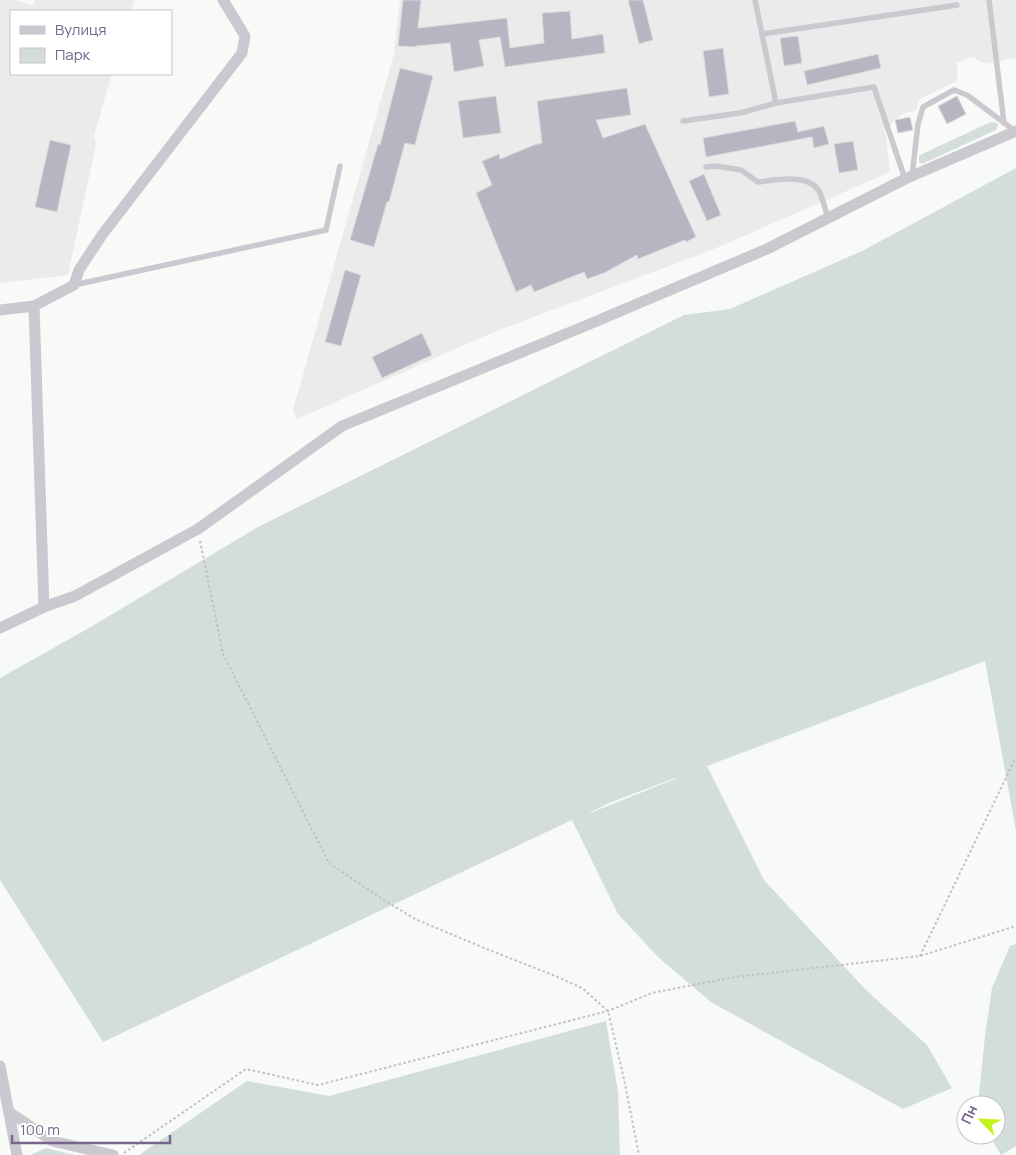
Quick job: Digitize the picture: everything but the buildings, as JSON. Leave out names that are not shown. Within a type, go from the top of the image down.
[{"type":"street","points":[[0,310],[34,306],[74,285],[79,270],[102,235],[242,53],[245,36],[223,0]]},
{"type":"street","points":[[0,628],[44,606],[75,596],[198,529],[342,426],[768,249],[909,178],[1016,131]]},
{"type":"street","points":[[34,306],[44,606]]},
{"type":"street","points":[[0,1066],[17,1155]]},
{"type":"street","points":[[9,1112],[52,1141],[113,1155]]},
{"type":"lane","points":[[755,0],[776,103]]},
{"type":"lane","points":[[989,0],[1004,123]]},
{"type":"lane","points":[[762,34],[957,5]]},
{"type":"lane","points":[[683,121],[740,114],[776,103],[874,87],[909,178]]},
{"type":"lane","points":[[909,178],[918,124],[923,107],[954,90],[967,95],[1016,131]]},
{"type":"lane","points":[[74,285],[326,230],[340,166]]},
{"type":"lane","points":[[706,167],[716,166],[741,170],[758,182],[787,178],[810,182],[818,190],[828,218]]},
{"type":"path","points":[[198,529],[223,654],[329,864],[415,919],[553,974],[582,988],[608,1011],[624,1079],[638,1155]]},
{"type":"path","points":[[920,956],[1016,757]]},
{"type":"path","points":[[122,1155],[246,1069],[318,1085],[608,1011],[652,993],[736,977],[920,956],[1016,926]]},
{"type":"shaded area","points":[[0,0],[15,0],[33,5],[35,0],[134,0],[131,10],[10,10],[10,75],[112,75],[94,135],[96,144],[68,275],[0,283]]},
{"type":"shaded area","points":[[400,0],[1016,0],[1016,61],[1015,58],[987,64],[971,57],[957,63],[957,81],[920,99],[916,110],[902,114],[885,130],[890,172],[714,249],[494,332],[297,419],[293,410],[394,54]]},
{"type":"green space","points":[[991,122],[997,123],[996,130],[922,164],[919,162],[919,156],[924,153]]},
{"type":"green space","points":[[1016,168],[1016,831],[985,661],[707,766],[764,880],[866,990],[927,1045],[952,1088],[903,1109],[711,1002],[659,958],[618,914],[572,820],[103,1042],[0,880],[0,678],[89,628],[258,527],[684,315],[730,309],[864,250]],"holes":[[[675,779],[585,815],[609,803]]]},
{"type":"green space","points":[[1016,944],[1016,1146],[1001,1155],[995,1145],[1006,1145],[1006,1095],[979,1095],[992,988],[1010,946]]},
{"type":"green space","points":[[606,1021],[618,1092],[620,1155],[139,1155],[247,1081],[329,1096]]},
{"type":"green space","points":[[46,1148],[74,1155],[30,1155]]}]
